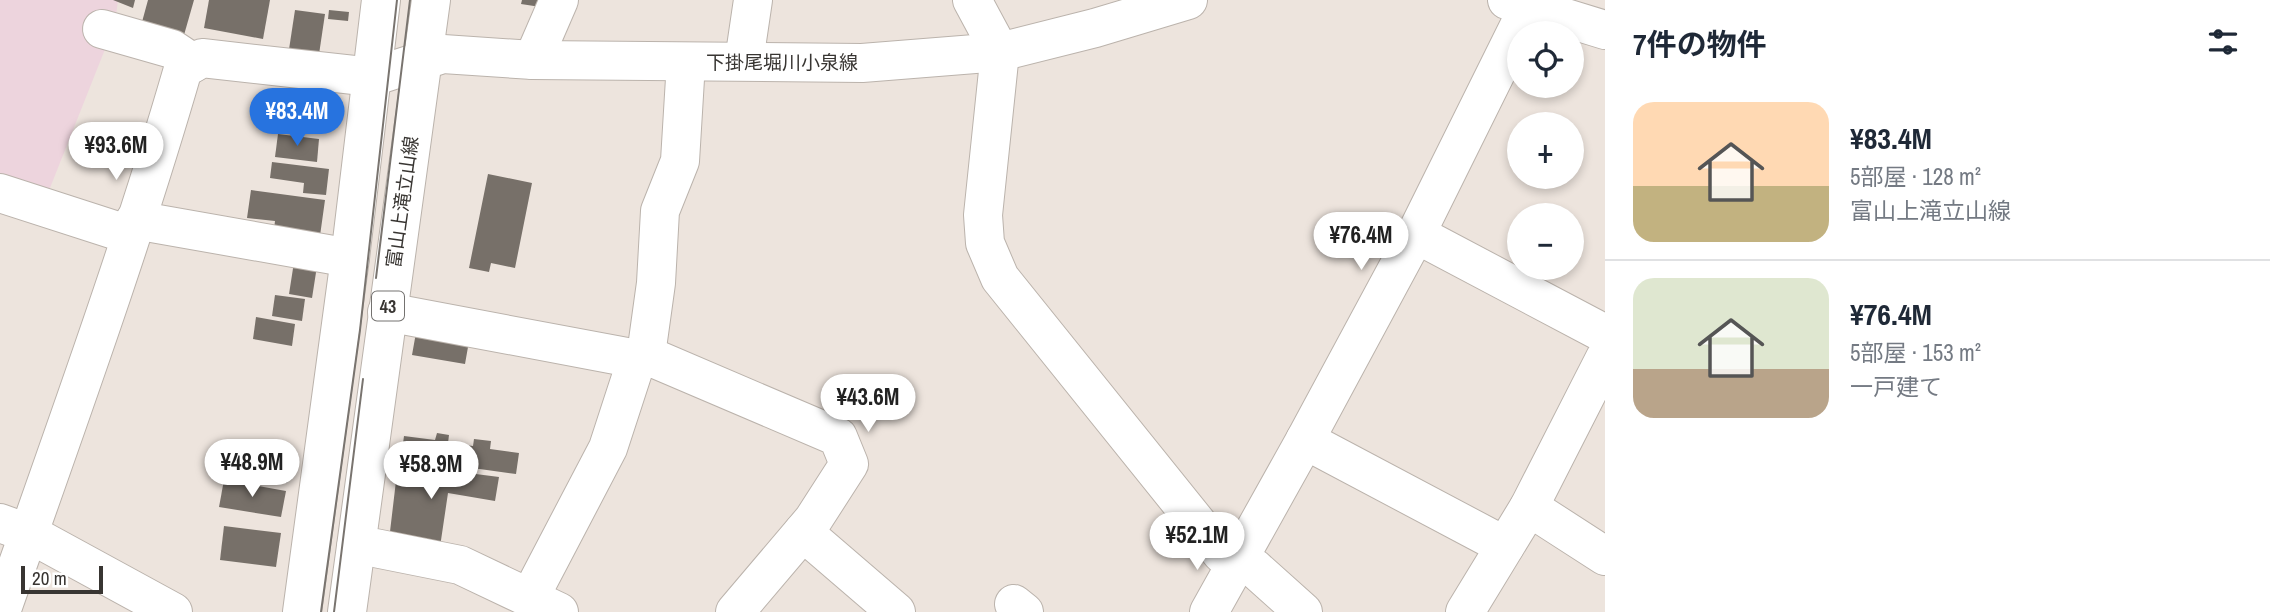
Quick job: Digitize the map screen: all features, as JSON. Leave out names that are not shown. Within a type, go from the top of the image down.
[{"type":"street","name":"43","points":[[302,612],[350,258],[381,0]]},
{"type":"street","name":"富山上滝立山線","points":[[347,612],[430,0]]},
{"type":"street","points":[[533,60],[559,0]]},
{"type":"street","points":[[744,61],[753,0]]},
{"type":"street","points":[[972,0],[1000,52],[984,215],[985,243],[1000,278],[1222,554],[1254,568],[1303,612]]},
{"type":"street","name":"下掛尾堀川小泉線","points":[[372,77],[443,54],[533,60],[862,63],[1000,52],[1095,28],[1188,0]]},
{"type":"street","points":[[1209,612],[1416,234],[1523,2],[1605,30]]},
{"type":"street","points":[[102,29],[172,49],[193,62]]},
{"type":"street","points":[[1,612],[15,529],[60,449],[160,149],[183,69],[202,58],[372,77]]},
{"type":"street","points":[[356,547],[375,548],[460,565],[545,604],[608,448],[641,357],[656,283],[660,211],[680,161],[686,62]]},
{"type":"street","points":[[0,193],[132,228],[350,258]]},
{"type":"street","points":[[1416,234],[1605,334]]},
{"type":"street","points":[[387,312],[641,357],[838,437],[849,464],[803,532],[735,612]]},
{"type":"street","points":[[1465,612],[1529,508],[1605,358]]},
{"type":"street","points":[[1305,440],[1505,546]]},
{"type":"street","points":[[1529,508],[1605,556]]},
{"type":"street","points":[[15,529],[173,612]]},
{"type":"street","points":[[803,532],[896,612]]},
{"type":"shaded area","points":[[0,0],[118,0],[115,24],[46,198],[0,184]]},
{"type":"building","points":[[113,0],[135,0],[133,8]]},
{"type":"building","points":[[148,0],[194,0],[184,35],[142,22]]},
{"type":"building","points":[[209,0],[270,0],[263,39],[204,28]]},
{"type":"building","points":[[522,0],[548,0],[547,8],[521,4]]},
{"type":"building","points":[[295,10],[325,14],[318,61],[288,56]]},
{"type":"building","points":[[329,10],[349,12],[348,21],[328,19]]},
{"type":"building","points":[[278,134],[319,139],[317,162],[275,157]]},
{"type":"building","points":[[272,162],[329,169],[326,195],[303,193],[304,183],[270,178]]},
{"type":"building","points":[[488,174],[532,183],[515,268],[491,263],[489,272],[469,268]]},
{"type":"building","points":[[251,190],[325,200],[319,243],[273,237],[275,221],[247,218]]},
{"type":"building","points":[[294,262],[317,266],[312,298],[289,294]]},
{"type":"building","points":[[275,295],[305,299],[302,321],[272,316]]},
{"type":"building","points":[[256,317],[295,324],[292,346],[253,339]]},
{"type":"building","points":[[417,327],[460,334],[458,345],[468,347],[465,364],[412,355]]},
{"type":"building","points":[[437,433],[449,435],[448,443],[473,446],[474,439],[491,441],[490,449],[519,453],[516,474],[401,458],[404,436],[435,440]]},
{"type":"building","points":[[242,456],[290,464],[287,483],[238,475]]},
{"type":"building","points":[[398,464],[499,477],[495,501],[448,493],[440,547],[389,540]]},
{"type":"building","points":[[224,480],[286,491],[281,517],[219,507]]},
{"type":"building","points":[[224,526],[281,533],[276,567],[220,560]]},
{"type":"tram line","points":[[321,612],[360,330],[397,0]]},
{"type":"tram line","points":[[376,278],[410,0]]},
{"type":"tram line","points":[[334,612],[363,379]]}]
